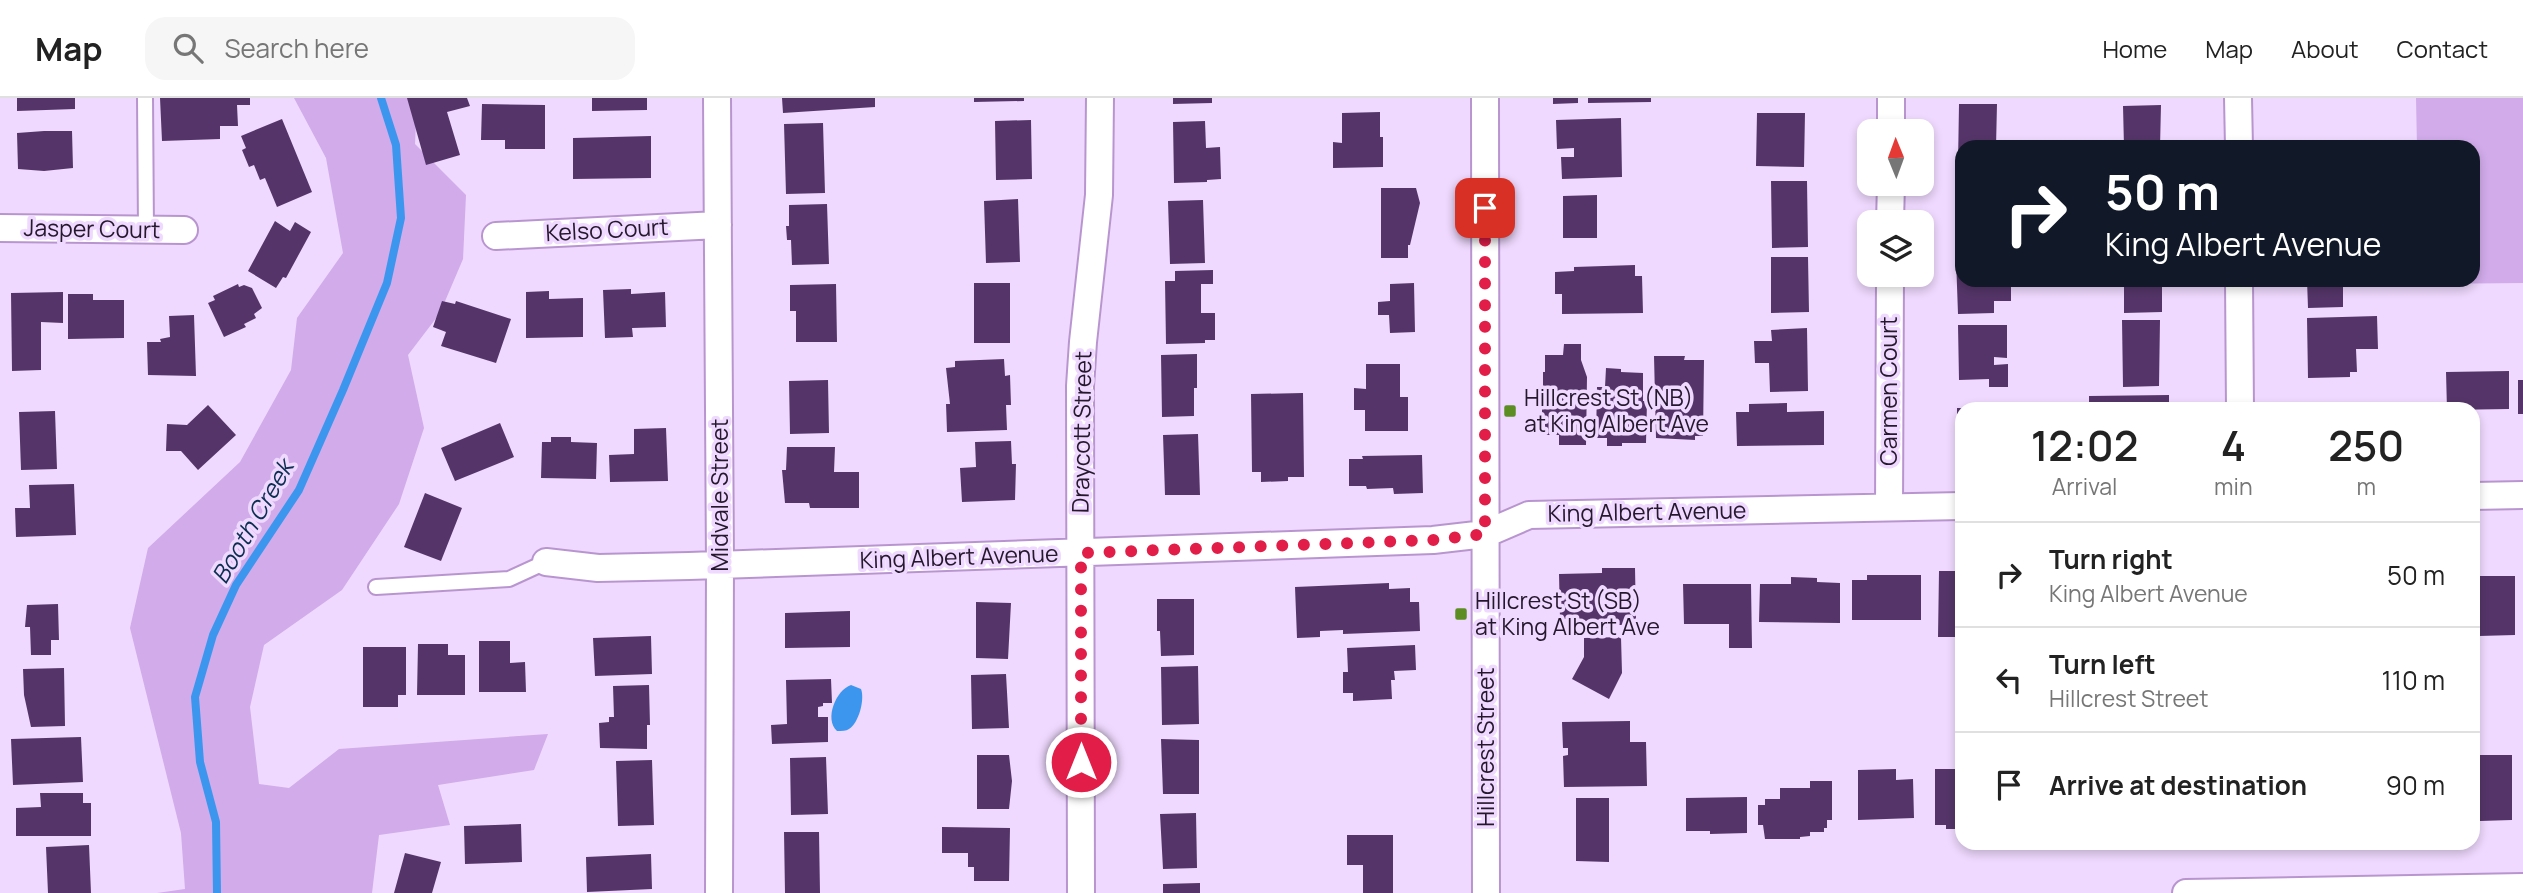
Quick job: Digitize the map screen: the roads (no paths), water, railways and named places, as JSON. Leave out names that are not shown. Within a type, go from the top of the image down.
[{"type":"street","name":"Midvale Street","points":[[717,98],[719,893]]},
{"type":"street","name":"Draycott Street","points":[[1081,893],[1081,363],[1099,195],[1100,98]]},
{"type":"street","name":"Hillcrest Street","points":[[1485,98],[1486,893]]},
{"type":"street","points":[[1891,98],[1891,119]]},
{"type":"street","points":[[2238,98],[2239,140]]},
{"type":"street","name":"Kelso Court","points":[[496,236],[718,225]]},
{"type":"street","name":"Jasper Court","points":[[0,228],[184,230]]},
{"type":"street","name":"Carmen Court","points":[[1889,507],[1890,287]]},
{"type":"street","points":[[2239,287],[2240,402]]},
{"type":"street","points":[[2480,496],[2523,495]]},
{"type":"street","name":"King Albert Avenue","points":[[546,562],[598,568],[720,565],[1433,540],[1485,534],[1529,514],[1955,506]]},
{"type":"street","points":[[2186,893],[2523,887]]},
{"type":"lane","points":[[145,98],[146,230]]},
{"type":"lane","name":"King Albert Avenue","points":[[376,587],[509,579],[546,562]]},
{"type":"water","points":[[851,685],[861,689],[860,710],[853,726],[837,731],[832,719],[834,705],[841,693]]},
{"type":"waterway","name":"Booth Creek","points":[[217,893],[216,822],[200,762],[195,697],[213,635],[236,585],[299,490],[387,283],[401,218],[396,145],[381,98]]},
{"type":"place","name":"Hillcrest St (NB) at King Albert Ave","points":[[1510,411]]},
{"type":"place","name":"Hillcrest St (SB) at King Albert Ave","points":[[1461,614]]}]
